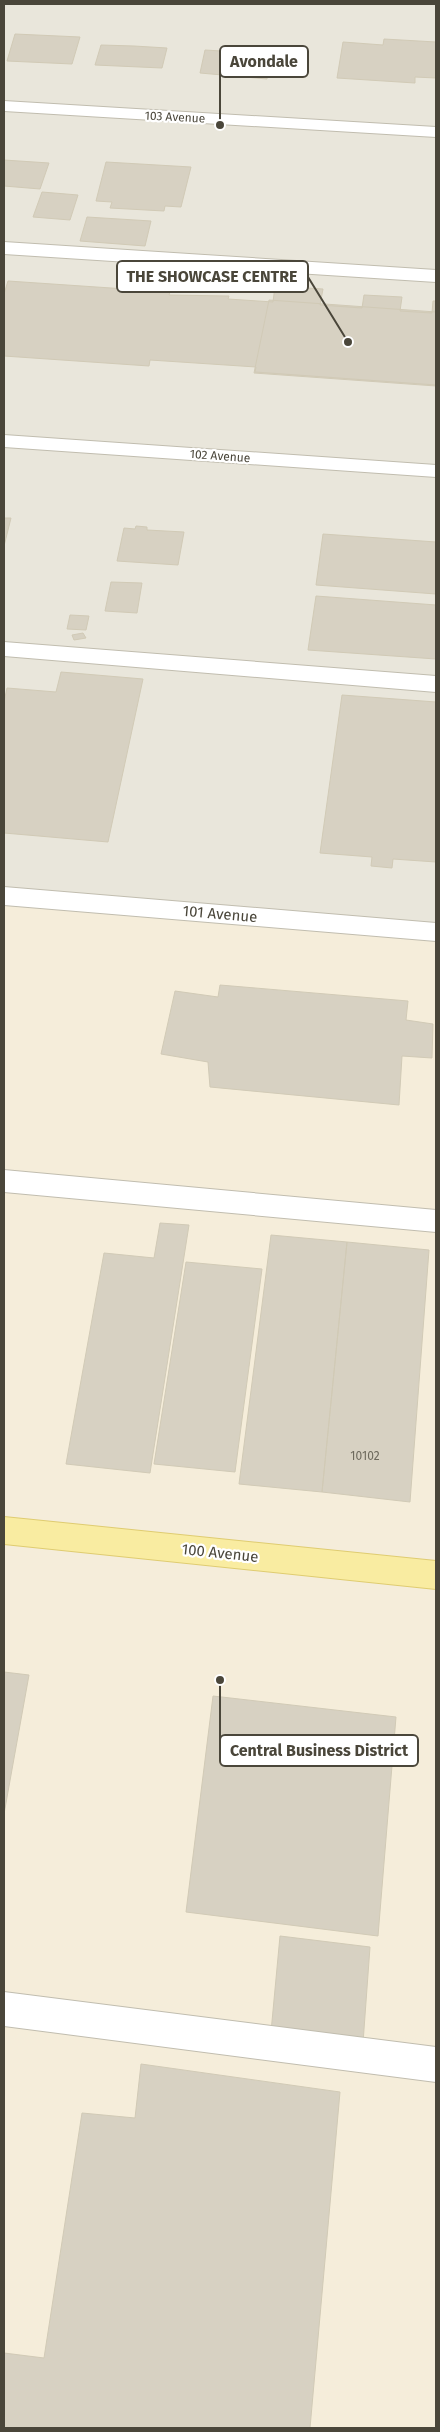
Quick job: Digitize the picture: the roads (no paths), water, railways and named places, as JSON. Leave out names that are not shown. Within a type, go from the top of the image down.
[{"type":"main road","name":"100 Avenue","points":[[4,1530],[436,1575]]},
{"type":"street","name":"103 Avenue","points":[[4,106],[436,132]]},
{"type":"street","points":[[4,248],[436,276]]},
{"type":"street","name":"102 Avenue","points":[[4,441],[436,471]]},
{"type":"street","points":[[4,649],[436,684]]},
{"type":"street","name":"101 Avenue","points":[[4,896],[436,932]]},
{"type":"street","points":[[4,1181],[436,1221]]},
{"type":"street","points":[[4,2009],[436,2065]]},
{"type":"place","name":"Avondale","points":[[220,125]]},
{"type":"place","name":"THE SHOWCASE CENTRE","points":[[348,342]]},
{"type":"place","name":"Central Business District","points":[[220,1680]]}]
